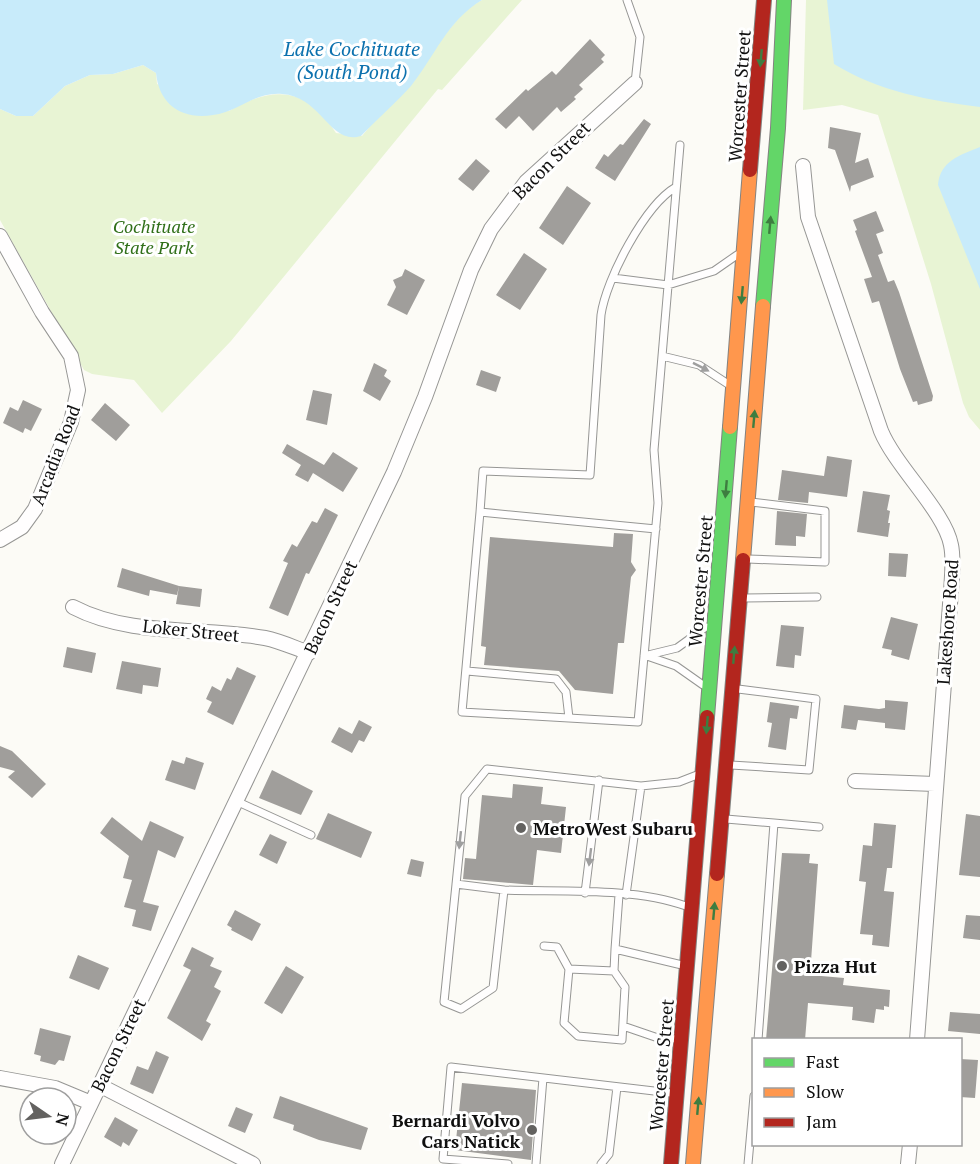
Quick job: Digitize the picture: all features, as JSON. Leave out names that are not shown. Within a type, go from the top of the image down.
[{"type":"highway","name":"Worcester Street","points":[[671,1164],[764,0]]},
{"type":"highway","points":[[693,1164],[780,99],[784,0]]},
{"type":"highway","points":[[658,1164],[677,1094]]},
{"type":"street","name":"Bacon Street","points":[[62,1164],[309,653],[405,448],[471,270],[491,229],[526,182],[635,83]]},
{"type":"street","name":"Lakeshore Road","points":[[803,166],[808,217],[881,431],[892,453],[943,525],[952,546],[951,591],[917,1038]]},
{"type":"street","name":"Arcadia Road","points":[[0,236],[37,305],[71,356],[78,390],[69,428],[40,499],[27,522],[3,539]]},
{"type":"street","name":"Loker Street","points":[[73,607],[92,615],[128,624],[269,639],[309,653]]},
{"type":"street","points":[[855,781],[935,784]]},
{"type":"street","points":[[0,1078],[55,1088],[91,1103]]},
{"type":"street","points":[[99,1085],[253,1164]]},
{"type":"street","points":[[908,1164],[909,1146]]},
{"type":"lane","points":[[627,0],[640,37],[635,83]]},
{"type":"lane","points":[[676,187],[666,193],[649,211],[613,278],[603,304],[590,475],[483,471],[462,712],[638,722],[656,529],[658,494],[654,450],[680,145]]},
{"type":"lane","points":[[613,278],[668,285],[722,268],[746,247]]},
{"type":"lane","points":[[662,356],[699,365],[734,390]]},
{"type":"lane","points":[[742,559],[825,562],[825,511],[747,501]]},
{"type":"lane","points":[[480,512],[656,529]]},
{"type":"lane","points":[[739,598],[818,597]]},
{"type":"lane","points":[[644,656],[683,645],[716,616]]},
{"type":"lane","points":[[644,656],[682,669],[709,691]]},
{"type":"lane","points":[[467,671],[556,679],[566,692],[569,718]]},
{"type":"lane","points":[[726,765],[809,770],[816,699],[732,688]]},
{"type":"lane","points":[[504,890],[493,988],[461,1009],[444,1002],[465,796],[487,769],[641,786],[679,782],[703,771]]},
{"type":"lane","points":[[585,893],[599,780]]},
{"type":"lane","points":[[544,946],[557,947],[569,969],[564,1023],[578,1036],[622,1040],[625,987],[614,971],[615,949],[641,786]]},
{"type":"lane","points":[[236,801],[311,835]]},
{"type":"lane","points":[[721,818],[819,827]]},
{"type":"lane","points":[[758,1038],[774,823]]},
{"type":"lane","points":[[456,884],[504,890],[623,895],[661,899],[692,908]]},
{"type":"lane","points":[[615,949],[687,966]]},
{"type":"lane","points":[[569,969],[614,971]]},
{"type":"lane","points":[[623,1026],[658,1038],[681,1039]]},
{"type":"lane","points":[[508,1164],[443,1159],[451,1067],[677,1094]]},
{"type":"lane","points":[[536,1164],[543,1078]]},
{"type":"lane","points":[[601,1164],[609,1154],[617,1087]]},
{"type":"lane","points":[[748,1164],[752,1110]]},
{"type":"green space","name":"Cochituate State Park","points":[[482,0],[522,0],[442,90],[438,89],[231,341],[162,413],[134,380],[92,374],[84,370],[0,220],[0,109],[16,116],[33,116],[65,86],[90,75],[113,74],[143,65],[156,73],[157,84],[229,111],[260,97],[275,94],[288,95],[314,106],[336,133],[362,136],[466,9]]},
{"type":"green space","points":[[806,0],[980,0],[980,430],[969,417],[963,403],[931,284],[878,115],[842,105],[803,110]]},
{"type":"water","name":"Lake Cochituate (South Pond)","points":[[0,0],[482,0],[470,8],[450,29],[411,86],[361,136],[350,137],[333,128],[306,103],[282,94],[263,96],[213,115],[201,116],[182,112],[167,101],[158,84],[156,73],[143,65],[113,74],[90,75],[65,86],[33,116],[16,116],[0,109]]},
{"type":"water","points":[[827,0],[980,0],[980,107],[943,102],[886,88],[834,64]]},
{"type":"water","points":[[980,147],[980,289],[938,185],[943,170],[952,160]]},
{"type":"building","points":[[590,39],[605,55],[601,59],[604,62],[579,85],[583,89],[574,97],[576,99],[561,112],[557,107],[533,131],[519,116],[506,129],[495,119],[526,89],[528,91],[552,71],[556,75]]},
{"type":"building","points":[[644,119],[651,124],[615,181],[595,168],[604,154],[608,157],[620,144],[623,145]]},
{"type":"building","points":[[830,127],[861,133],[855,163],[868,158],[874,177],[851,186],[850,192],[835,150],[828,148]]},
{"type":"building","points":[[476,159],[490,171],[473,191],[458,179]]},
{"type":"building","points":[[567,186],[591,203],[563,245],[539,228]]},
{"type":"building","points":[[876,211],[884,231],[876,234],[883,253],[878,255],[888,282],[894,280],[899,292],[933,396],[932,401],[918,405],[917,401],[913,402],[900,369],[879,301],[872,303],[864,279],[872,277],[853,220]]},
{"type":"building","points":[[524,253],[547,269],[520,310],[496,295]]},
{"type":"building","points":[[405,269],[425,280],[407,315],[387,305],[396,287],[393,280],[402,276]]},
{"type":"building","points":[[374,363],[387,370],[384,376],[391,381],[380,401],[363,391]]},
{"type":"building","points":[[481,370],[501,377],[496,392],[476,385]]},
{"type":"building","points":[[313,390],[332,394],[327,425],[306,420]]},
{"type":"building","points":[[23,400],[42,409],[31,431],[25,428],[23,433],[3,423],[10,407],[18,411]]},
{"type":"building","points":[[105,403],[130,425],[116,441],[91,420]]},
{"type":"building","points":[[287,444],[324,465],[333,452],[358,468],[343,492],[313,473],[308,482],[295,475],[301,465],[282,453]]},
{"type":"building","points":[[827,456],[852,460],[847,497],[809,492],[808,503],[778,500],[782,470],[824,476]]},
{"type":"building","points":[[863,491],[890,495],[887,510],[890,511],[888,537],[857,532]]},
{"type":"building","points":[[325,508],[338,515],[309,574],[306,573],[288,616],[269,608],[288,563],[283,561],[292,544],[297,547],[312,521],[317,523]]},
{"type":"building","points":[[777,511],[807,514],[805,537],[796,536],[796,546],[775,545]]},
{"type":"building","points":[[614,533],[633,534],[631,562],[636,570],[631,577],[624,643],[618,643],[613,694],[575,690],[559,671],[484,665],[486,647],[481,646],[490,537],[613,547]]},
{"type":"building","points":[[889,553],[908,554],[906,577],[888,576]]},
{"type":"building","points":[[122,568],[179,586],[177,595],[150,590],[149,596],[117,587]]},
{"type":"building","points":[[179,586],[202,589],[200,607],[176,604]]},
{"type":"building","points":[[891,617],[918,624],[909,660],[891,655],[892,650],[882,648]]},
{"type":"building","points":[[781,625],[804,627],[801,656],[795,655],[794,668],[776,666]]},
{"type":"building","points":[[67,647],[96,653],[92,673],[63,667]]},
{"type":"building","points":[[122,661],[161,668],[158,687],[143,685],[142,694],[116,689]]},
{"type":"building","points":[[237,667],[256,676],[233,725],[207,712],[212,702],[206,699],[212,686],[221,691],[227,678],[231,680]]},
{"type":"building","points":[[885,700],[908,702],[905,730],[885,728],[885,723],[858,720],[856,730],[841,728],[844,705],[879,709],[885,708]]},
{"type":"building","points":[[770,702],[799,706],[797,719],[790,718],[786,750],[768,747],[772,723],[767,722]]},
{"type":"building","points":[[359,720],[372,727],[364,742],[359,740],[352,753],[331,742],[339,727],[352,734]]},
{"type":"building","points":[[0,746],[12,751],[46,784],[32,798],[8,777],[15,771],[0,767]]},
{"type":"building","points":[[186,757],[204,763],[195,790],[165,780],[172,760],[184,764]]},
{"type":"building","points":[[272,770],[313,791],[301,815],[259,798]]},
{"type":"building","name":"MetroWest Subaru","points":[[513,784],[543,787],[541,804],[566,807],[561,853],[537,850],[533,885],[463,879],[465,858],[476,859],[482,795],[512,798]]},
{"type":"building","points":[[328,813],[372,832],[361,858],[316,839]]},
{"type":"building","points":[[966,814],[980,816],[980,877],[959,875]]},
{"type":"building","points":[[112,817],[142,841],[150,821],[184,837],[175,858],[158,850],[143,902],[159,906],[151,931],[132,926],[136,910],[124,907],[132,880],[123,878],[129,856],[100,833]]},
{"type":"building","points":[[874,823],[896,825],[892,868],[887,868],[884,891],[894,892],[889,947],[872,945],[873,935],[860,934],[866,882],[859,881],[863,845],[872,846]]},
{"type":"building","points":[[270,834],[287,842],[277,864],[259,855]]},
{"type":"building","points":[[782,853],[810,854],[809,863],[818,864],[810,975],[844,978],[843,985],[890,990],[889,1007],[884,1006],[884,1010],[876,1009],[874,1023],[852,1020],[853,1007],[808,1003],[805,1038],[766,1038]]},
{"type":"building","points":[[411,859],[424,862],[421,877],[407,874]]},
{"type":"building","points":[[235,910],[261,924],[252,941],[231,930],[232,928],[227,925]]},
{"type":"building","points":[[966,915],[980,916],[980,940],[963,938]]},
{"type":"building","points":[[192,947],[214,958],[210,966],[222,971],[214,987],[221,991],[206,1021],[211,1024],[202,1041],[167,1018],[191,970],[183,966]]},
{"type":"building","points":[[78,955],[109,968],[99,990],[69,978]]},
{"type":"building","points":[[286,966],[304,977],[282,1014],[264,1003]]},
{"type":"building","points":[[950,1012],[980,1014],[980,1034],[948,1031]]},
{"type":"building","points":[[40,1028],[71,1036],[64,1061],[59,1060],[55,1065],[40,1061],[41,1056],[34,1054]]},
{"type":"building","points":[[156,1051],[169,1057],[153,1094],[130,1084],[137,1066],[148,1070]]},
{"type":"building","points":[[962,1059],[978,1060],[975,1098],[962,1097]]},
{"type":"building","points":[[462,1083],[536,1090],[531,1160],[455,1150]]},
{"type":"building","points":[[280,1096],[368,1128],[361,1150],[319,1140],[293,1130],[294,1125],[273,1118]]},
{"type":"building","points":[[236,1107],[253,1114],[245,1133],[228,1126]]},
{"type":"building","points":[[115,1117],[138,1130],[129,1146],[123,1142],[121,1147],[104,1137]]},
{"type":"traffic: fast","points":[[763,306],[778,128],[784,0]]},
{"type":"traffic: fast","points":[[707,717],[730,427]]},
{"type":"traffic: slow","points":[[730,427],[750,170]]},
{"type":"traffic: slow","points":[[743,560],[763,306]]},
{"type":"traffic: slow","points":[[693,1164],[717,874]]},
{"type":"traffic: jam","points":[[750,170],[764,0]]},
{"type":"traffic: jam","points":[[717,874],[743,560]]},
{"type":"traffic: jam","points":[[671,1164],[707,717]]},
{"type":"place","name":"MetroWest Subaru","points":[[521,828]]},
{"type":"place","name":"Pizza Hut","points":[[782,966]]},
{"type":"place","name":"Bernardi Volvo Cars Natick","points":[[532,1130]]}]
